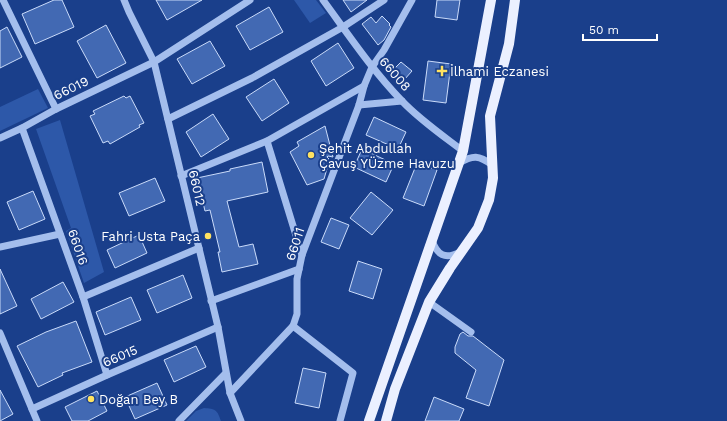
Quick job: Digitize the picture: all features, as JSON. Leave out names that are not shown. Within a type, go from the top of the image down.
[{"type":"main road","points":[[369,421],[459,163],[491,0]]},
{"type":"main road","points":[[386,421],[395,389],[429,302],[450,268],[478,228],[490,200],[493,178],[490,116],[509,44],[515,0]]},
{"type":"street","points":[[3,0],[56,109]]},
{"type":"street","name":"66012","points":[[121,0],[129,12]]},
{"type":"street","name":"66012","points":[[124,0],[154,62],[218,327],[225,374],[230,394],[241,421]]},
{"type":"street","name":"66019","points":[[0,138],[22,128],[56,109],[154,62],[250,0]]},
{"type":"street","name":"66008","points":[[323,0],[372,67],[402,101],[421,119],[462,151]]},
{"type":"street","points":[[168,119],[252,78],[342,27],[384,0]]},
{"type":"street","name":"66011","points":[[293,326],[297,314],[297,279],[302,255],[360,105],[364,86],[372,67],[384,50],[412,0]]},
{"type":"street","points":[[182,176],[267,141],[364,86]]},
{"type":"street","points":[[360,105],[402,101]]},
{"type":"street","name":"66016","points":[[22,128],[82,297],[107,375]]},
{"type":"street","points":[[267,141],[302,255]]},
{"type":"street","points":[[459,163],[470,157],[478,157],[485,159],[492,165]]},
{"type":"street","points":[[0,247],[60,234]]},
{"type":"street","points":[[432,240],[435,249],[444,255],[449,256],[464,250]]},
{"type":"street","points":[[82,297],[199,248]]},
{"type":"street","points":[[211,302],[299,269]]},
{"type":"street","points":[[429,302],[471,332]]},
{"type":"street","points":[[230,394],[293,326],[353,373],[340,421]]},
{"type":"street","name":"66015","points":[[32,409],[218,327]]},
{"type":"street","points":[[0,333],[37,421]]},
{"type":"street","points":[[179,421],[225,374]]},
{"type":"shaded area","points":[[294,0],[316,0],[326,13],[310,23]]},
{"type":"shaded area","points":[[38,89],[48,108],[0,131],[0,107]]},
{"type":"shaded area","points":[[60,120],[104,272],[84,283],[66,231],[71,228],[36,129]]},
{"type":"shaded area","points":[[204,408],[215,410],[221,421],[186,421],[196,411]]},
{"type":"building","points":[[54,0],[62,0],[74,27],[35,44],[22,14]]},
{"type":"building","points":[[156,0],[202,0],[167,20]]},
{"type":"building","points":[[343,0],[367,0],[351,12]]},
{"type":"building","points":[[437,0],[460,0],[457,20],[435,17]]},
{"type":"building","points":[[269,7],[283,32],[250,50],[236,26]]},
{"type":"building","points":[[382,16],[391,27],[384,40],[378,45],[362,24],[371,17],[376,23]]},
{"type":"building","points":[[106,25],[126,63],[97,78],[77,41]]},
{"type":"building","points":[[7,27],[22,57],[0,68],[0,31]]},
{"type":"building","points":[[210,41],[225,66],[192,84],[177,59]]},
{"type":"building","points":[[338,43],[354,68],[326,86],[311,61]]},
{"type":"building","points":[[428,61],[451,64],[446,103],[423,100]]},
{"type":"building","points":[[401,62],[412,71],[404,80],[393,70]]},
{"type":"building","points":[[274,79],[289,103],[262,121],[246,97]]},
{"type":"building","points":[[124,96],[126,98],[130,96],[144,123],[139,125],[140,127],[110,144],[108,141],[103,143],[90,116],[95,114],[93,111]]},
{"type":"building","points":[[213,114],[229,139],[201,157],[186,132]]},
{"type":"building","points":[[374,117],[406,132],[398,149],[366,135]]},
{"type":"building","name":"Şehit Abdullah Çavuş YÜzme Havuzu","points":[[325,126],[333,157],[327,157],[329,159],[326,161],[328,165],[324,179],[307,185],[290,152],[299,146],[297,142]]},
{"type":"building","points":[[362,149],[394,164],[386,182],[354,167]]},
{"type":"building","points":[[262,162],[268,192],[227,201],[239,247],[253,244],[258,264],[222,272],[218,252],[220,252],[210,210],[205,211],[197,178]]},
{"type":"building","points":[[417,163],[437,170],[424,206],[403,198]]},
{"type":"building","points":[[155,178],[165,201],[129,216],[119,193]]},
{"type":"building","points":[[33,191],[45,219],[19,230],[7,202]]},
{"type":"building","points":[[371,192],[393,210],[372,235],[350,218]]},
{"type":"building","points":[[331,218],[349,225],[339,249],[321,242]]},
{"type":"building","points":[[139,235],[147,253],[115,268],[107,250]]},
{"type":"building","points":[[358,261],[382,269],[373,299],[349,291]]},
{"type":"building","points":[[0,269],[17,306],[0,314]]},
{"type":"building","points":[[183,275],[192,298],[157,313],[147,290]]},
{"type":"building","points":[[63,282],[74,302],[41,319],[31,299]]},
{"type":"building","points":[[131,297],[141,320],[105,335],[96,312]]},
{"type":"building","points":[[76,321],[92,362],[62,373],[63,375],[38,387],[17,346],[46,332]]},
{"type":"building","points":[[463,332],[468,336],[473,336],[504,360],[489,406],[466,398],[476,370],[455,353],[455,347],[460,334]]},
{"type":"building","points":[[196,346],[206,367],[174,382],[164,360]]},
{"type":"building","points":[[303,368],[326,373],[319,408],[295,403]]},
{"type":"building","points":[[157,383],[167,405],[135,419],[125,397]]},
{"type":"building","points":[[0,390],[13,414],[0,421]]},
{"type":"building","name":"Doğan Bey B","points":[[97,391],[107,411],[88,421],[72,421],[65,407]]},
{"type":"building","points":[[434,397],[464,409],[459,421],[425,421]]},
{"type":"place","name":"İlhami Eczanesi","points":[[442,71]]},
{"type":"place","name":"Şehit Abdullah Çavuş YÜzme Havuzu","points":[[311,155]]},
{"type":"place","name":"Fahri Usta Paça","points":[[208,236]]},
{"type":"place","name":"Doğan Bey B","points":[[91,399]]}]
